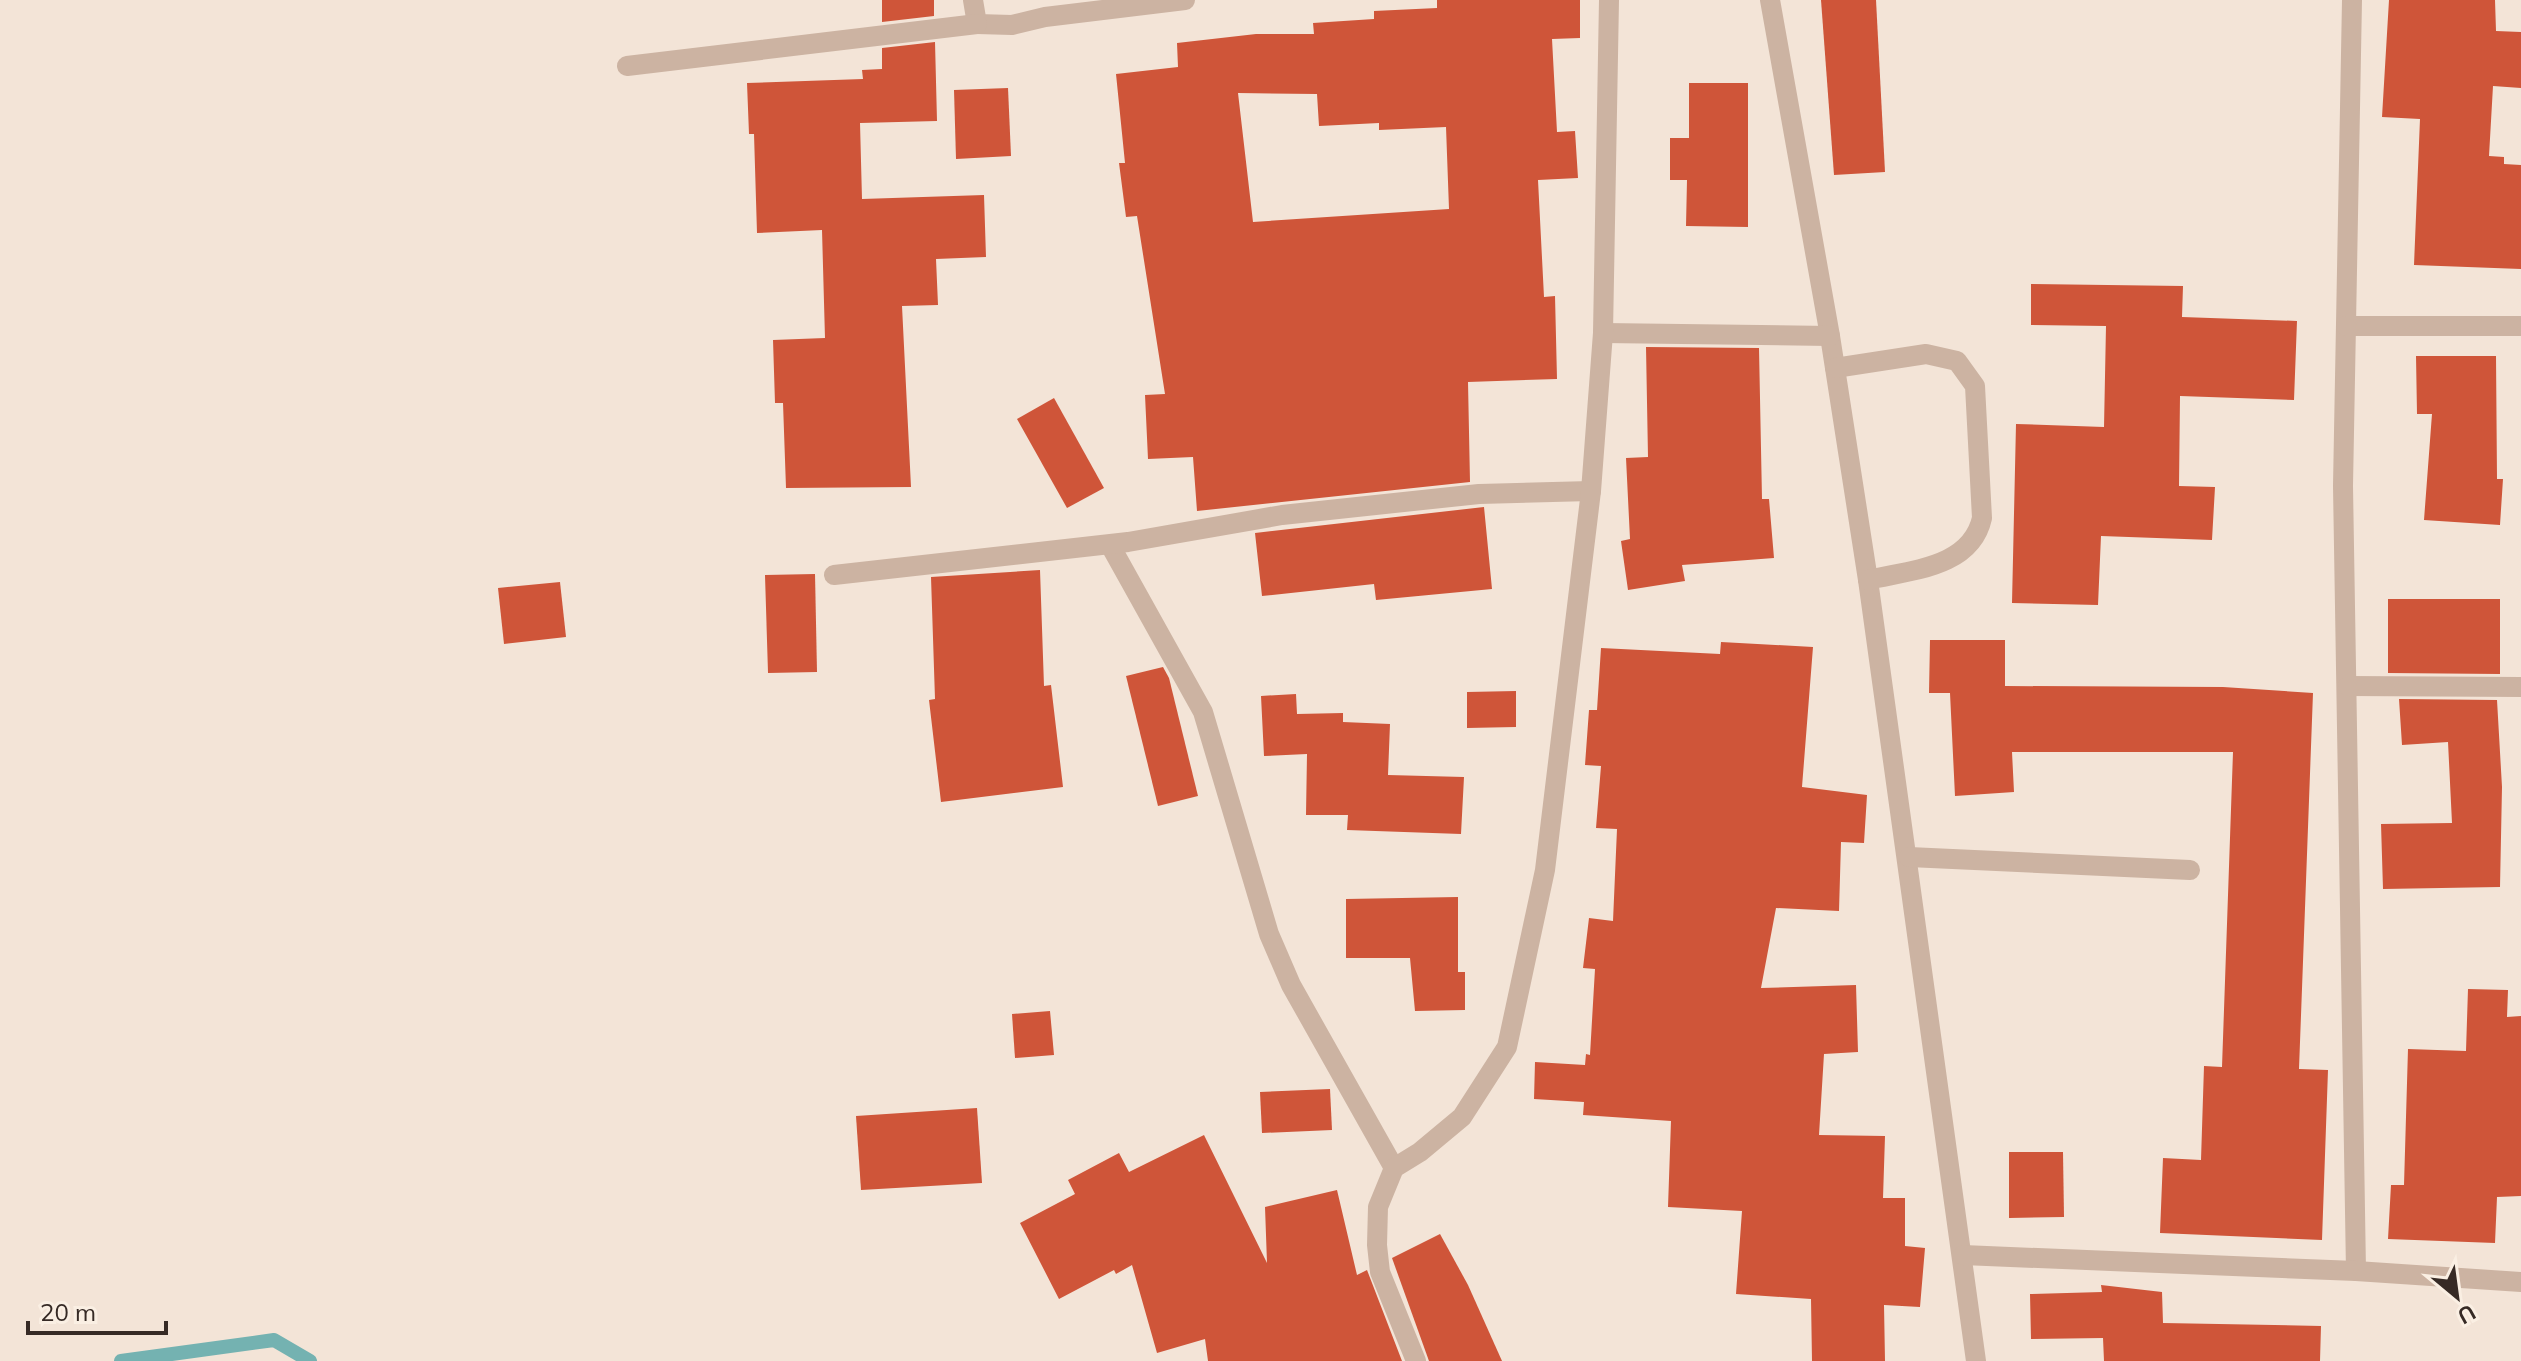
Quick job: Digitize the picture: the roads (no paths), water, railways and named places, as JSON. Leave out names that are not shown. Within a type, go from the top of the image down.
[{"type":"street","points":[[973,0],[977,24]]},
{"type":"street","points":[[627,66],[977,24],[1012,25],[1045,17],[1185,0]]},
{"type":"street","points":[[1416,1361],[1384,1284],[1377,1245],[1378,1207],[1394,1168],[1420,1152],[1462,1117],[1507,1047],[1545,870],[1591,491],[1603,333],[1609,0]]},
{"type":"street","points":[[1770,0],[1830,336],[1868,580],[1909,857],[1976,1361]]},
{"type":"street","points":[[2352,0],[2343,486],[2356,1271]]},
{"type":"street","points":[[2346,326],[2521,326]]},
{"type":"street","points":[[1603,333],[1830,336]]},
{"type":"street","points":[[1835,368],[1926,354],[1943,356],[1957,361],[1975,386],[1982,518],[1978,536],[1952,558],[1868,580]]},
{"type":"street","points":[[834,575],[1119,544],[1282,515],[1479,494],[1591,491]]},
{"type":"street","points":[[1119,544],[1203,712],[1269,934],[1291,985],[1394,1168]]},
{"type":"street","points":[[2348,686],[2521,687]]},
{"type":"street","points":[[1909,857],[2190,870]]},
{"type":"street","points":[[1963,1255],[2356,1271],[2521,1282]]},
{"type":"waterway","points":[[121,1361],[274,1340],[310,1361]]}]
